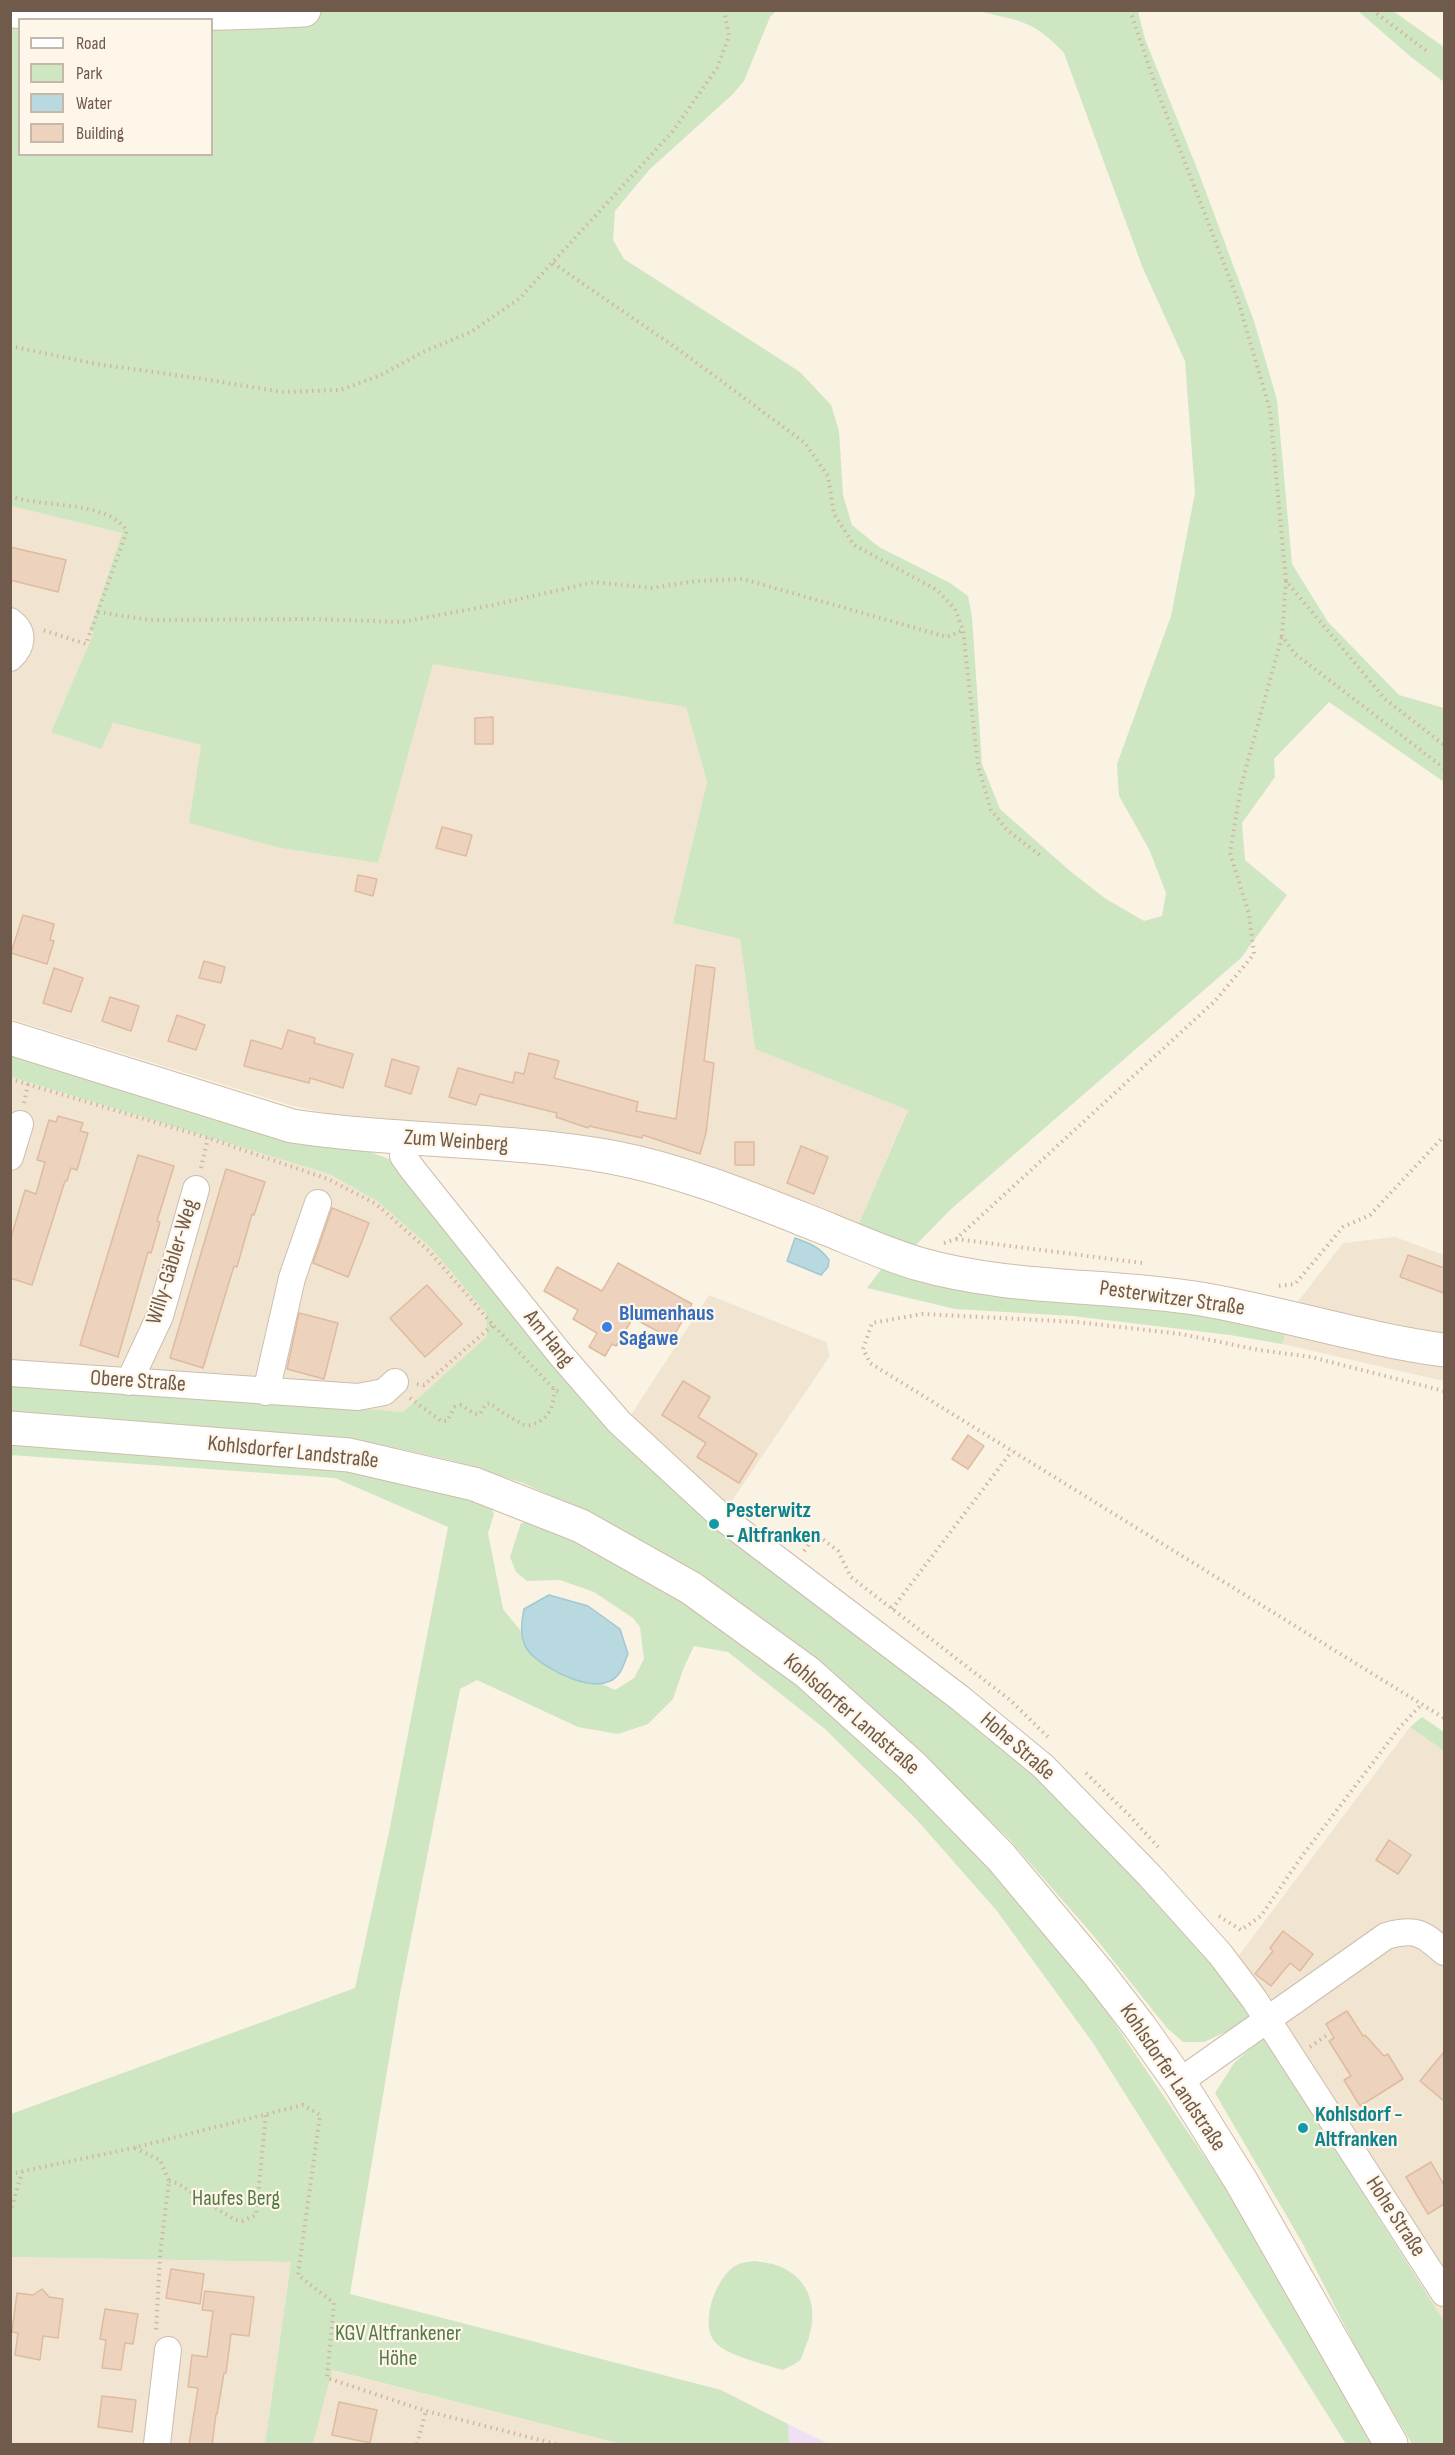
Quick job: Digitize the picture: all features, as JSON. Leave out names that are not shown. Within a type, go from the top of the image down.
[{"type":"street","points":[[10,10],[81,14],[210,15],[304,10]]},
{"type":"street","points":[[10,621],[19,628],[21,637],[16,653],[10,658]]},
{"type":"street","name":"Zum Weinberg","points":[[10,1038],[292,1126],[338,1133],[548,1149],[612,1157],[670,1172],[738,1195],[898,1257]]},
{"type":"street","points":[[10,1157],[20,1124]]},
{"type":"street","name":"Am Hang","points":[[405,1138],[403,1156],[413,1170],[560,1354],[619,1422],[723,1518]]},
{"type":"street","name":"Willy-Gäbler-Weg","points":[[129,1382],[160,1316],[196,1189]]},
{"type":"street","points":[[266,1392],[292,1278],[318,1203]]},
{"type":"street","name":"Pesterwitzer Straße","points":[[898,1257],[999,1280],[1110,1288],[1200,1299],[1399,1344],[1444,1350]]},
{"type":"street","name":"Obere Straße","points":[[10,1373],[358,1397],[384,1392],[395,1382]]},
{"type":"street","name":"Kohlsdorfer Landstraße","points":[[10,1428],[350,1455],[474,1484],[581,1526],[691,1588],[807,1672],[913,1767],[1001,1857],[1099,1974],[1179,2082],[1241,2181],[1391,2445]]},
{"type":"street","name":"Hohe Straße","points":[[723,1518],[960,1698],[1042,1766],[1149,1876],[1220,1954],[1267,2020],[1444,2293]]},
{"type":"street","points":[[1179,2082],[1386,1936],[1407,1930],[1427,1937],[1444,1952]]},
{"type":"street","points":[[157,2445],[168,2350]]},
{"type":"path","points":[[10,346],[96,364],[282,392],[340,390],[379,376],[423,352],[471,332],[520,298],[553,263],[673,131],[717,68],[729,36],[724,10]]},
{"type":"path","points":[[936,1246],[956,1239],[1215,1001],[1254,954],[1250,914],[1230,853],[1240,786],[1282,636],[1286,581],[1270,410],[1238,300],[1156,90],[1130,10]]},
{"type":"path","points":[[1372,10],[1428,52]]},
{"type":"path","points":[[553,263],[682,352],[805,443],[828,476],[834,514],[854,545],[937,590],[956,609],[963,630],[978,765],[991,810],[1007,830],[1041,856]]},
{"type":"path","points":[[10,496],[25,501],[60,504],[106,515],[121,522],[127,531],[86,644],[54,633]]},
{"type":"path","points":[[98,612],[150,620],[314,619],[402,622],[494,605],[595,582],[651,588],[697,581],[743,579],[946,637],[963,630]]},
{"type":"path","points":[[1286,581],[1386,699],[1444,744]]},
{"type":"path","points":[[1282,636],[1295,654],[1444,768]]},
{"type":"path","points":[[1273,1287],[1296,1284],[1343,1227],[1370,1215],[1444,1136]]},
{"type":"path","name":"Willy-Gäbler-Weg","points":[[196,1189],[208,1138]]},
{"type":"path","points":[[956,1239],[1131,1260],[1152,1265]]},
{"type":"path","points":[[1444,1391],[1311,1357],[1258,1350],[1181,1334],[1100,1324],[922,1314],[872,1323],[863,1349],[870,1364],[1444,1718]]},
{"type":"path","points":[[434,1376],[493,1325]]},
{"type":"path","points":[[395,1382],[414,1402],[441,1421],[447,1421],[455,1407],[461,1405],[475,1414],[480,1414],[486,1404],[490,1403],[502,1413],[526,1426],[543,1420],[554,1405],[554,1389],[539,1373]]},
{"type":"path","points":[[892,1609],[1011,1451]]},
{"type":"path","points":[[809,1545],[816,1534],[831,1545],[838,1551],[851,1577],[1010,1700],[1052,1741]]},
{"type":"path","points":[[1218,1915],[1241,1930],[1261,1916],[1302,1856],[1400,1726],[1422,1704]]},
{"type":"path","points":[[1078,1766],[1129,1815],[1159,1849]]},
{"type":"path","points":[[1302,2053],[1327,2035]]},
{"type":"path","points":[[10,2174],[133,2148],[303,2105],[320,2115],[298,2275],[334,2303],[327,2378],[426,2411],[556,2445]]},
{"type":"path","points":[[168,2181],[177,2183],[235,2220],[242,2222],[256,2215],[266,2114]]},
{"type":"path","points":[[133,2148],[160,2160],[168,2181],[160,2255],[155,2340],[168,2350]]},
{"type":"path","points":[[10,2213],[22,2172]]},
{"type":"path","points":[[417,2445],[426,2411]]},
{"type":"shaded area","points":[[11,506],[122,533],[89,630],[94,632],[51,732],[112,723],[201,745],[190,823],[280,848],[377,863],[433,663],[686,707],[707,782],[673,923],[740,939],[755,1049],[908,1109],[846,1253],[668,1185],[293,1106],[11,1019]]},
{"type":"shaded area","points":[[10,1077],[329,1174],[377,1201],[431,1248],[486,1313],[487,1336],[403,1412],[265,1401],[11,1386]]},
{"type":"shaded area","points":[[1395,1237],[1444,1255],[1444,1381],[1282,1344],[1296,1304],[1343,1243]]},
{"type":"shaded area","points":[[709,1295],[826,1342],[830,1356],[725,1511],[627,1421]]},
{"type":"shaded area","points":[[1410,1727],[1444,1751],[1444,2321],[1373,2206],[1219,1971],[1237,1958]]},
{"type":"shaded area","points":[[11,2257],[291,2262],[265,2444],[11,2444]]},
{"type":"shaded area","points":[[331,2370],[621,2444],[313,2444]]},
{"type":"shaded area","points":[[788,2424],[829,2444],[789,2444]]},
{"type":"green space","points":[[10,11],[776,11],[770,17],[744,81],[733,94],[649,170],[615,211],[613,240],[624,259],[800,372],[831,405],[839,431],[843,495],[852,525],[879,547],[950,583],[968,596],[972,617],[982,764],[1000,809],[1070,871],[1106,899],[1144,921],[1162,916],[1166,893],[1149,849],[1119,796],[1117,764],[1171,616],[1195,493],[1185,361],[1142,266],[1064,53],[1044,34],[1025,23],[978,11],[1138,11],[1145,39],[1198,171],[1254,321],[1277,400],[1292,564],[1328,622],[1399,695],[1444,708],[1444,782],[1329,702],[1274,759],[1275,777],[1242,823],[1245,860],[1287,895],[1241,958],[950,1210],[916,1245],[942,1254],[1009,1266],[1296,1304],[1282,1344],[1230,1335],[1073,1316],[955,1309],[867,1288],[883,1267],[846,1253],[908,1110],[755,1049],[740,939],[673,923],[707,782],[686,707],[433,664],[378,863],[280,848],[189,823],[201,745],[113,723],[101,749],[51,732],[94,632],[89,631],[122,533],[11,506]]},
{"type":"green space","points":[[1358,11],[1393,11],[1444,47],[1444,82],[1411,57]]},
{"type":"green space","points":[[11,1047],[362,1149],[389,1159],[421,1186],[558,1362],[1035,1773],[1140,1882],[1219,1971],[1252,2020],[1204,2042],[1183,2042],[1167,2028],[1093,1935],[1009,1839],[821,1663],[705,1580],[649,1545],[590,1514],[523,1483],[454,1461],[383,1445],[307,1435],[11,1412],[10,1386],[265,1401],[403,1412],[487,1336],[486,1313],[431,1248],[377,1201],[329,1174],[11,1077]]},
{"type":"green space","points":[[10,1442],[351,1467],[489,1503],[494,1514],[488,1533],[503,1609],[520,1630],[530,1653],[564,1676],[590,1684],[602,1684],[615,1690],[634,1678],[644,1659],[640,1627],[633,1618],[594,1592],[560,1580],[527,1581],[516,1572],[510,1557],[521,1523],[537,1521],[657,1581],[792,1676],[934,1804],[1086,1981],[1225,2187],[1379,2444],[1346,2444],[1093,2043],[997,1911],[917,1820],[825,1729],[728,1652],[694,1646],[673,1699],[648,1724],[618,1734],[578,1727],[477,1680],[460,1689],[399,1999],[350,2294],[721,2390],[788,2424],[789,2444],[621,2444],[332,2370],[313,2444],[265,2444],[291,2262],[11,2257],[11,2114],[355,1988],[389,1832],[448,1527],[335,1478],[11,1455]]},
{"type":"green space","points":[[1422,1717],[1444,1732],[1444,1751],[1410,1727]]},
{"type":"green space","points":[[1264,2037],[1444,2321],[1444,2444],[1412,2444],[1359,2354],[1303,2244],[1215,2093],[1234,2063]]},
{"type":"green space","points":[[755,2261],[786,2269],[799,2279],[805,2287],[812,2307],[809,2338],[802,2356],[800,2360],[783,2370],[728,2351],[720,2347],[710,2334],[709,2312],[722,2279],[729,2270],[737,2265]]},
{"type":"water","points":[[795,1238],[818,1249],[829,1260],[828,1267],[821,1275],[787,1261]]},
{"type":"water","points":[[549,1595],[588,1606],[620,1629],[628,1654],[618,1675],[598,1684],[586,1683],[548,1667],[530,1653],[522,1638],[524,1609]]},
{"type":"building","points":[[10,547],[66,560],[58,592],[10,580]]},
{"type":"building","points":[[493,717],[493,744],[475,744],[475,718]]},
{"type":"building","points":[[442,827],[472,835],[466,856],[436,848]]},
{"type":"building","points":[[358,875],[377,879],[373,896],[355,891]]},
{"type":"building","points":[[23,915],[54,924],[50,940],[54,941],[47,964],[11,953]]},
{"type":"building","points":[[204,961],[225,967],[221,983],[199,978]]},
{"type":"building","points":[[696,965],[715,968],[704,1061],[714,1063],[706,1133],[700,1154],[643,1135],[642,1138],[589,1126],[588,1128],[556,1117],[557,1113],[480,1094],[476,1105],[449,1097],[458,1068],[513,1083],[515,1072],[524,1074],[529,1053],[559,1061],[554,1078],[638,1102],[636,1111],[676,1119]]},
{"type":"building","points":[[54,968],[83,978],[71,1012],[43,1003]]},
{"type":"building","points":[[110,997],[139,1006],[131,1031],[102,1021]]},
{"type":"building","points":[[177,1015],[205,1025],[196,1050],[168,1041]]},
{"type":"building","points":[[288,1030],[315,1038],[314,1043],[353,1054],[343,1088],[310,1078],[309,1083],[244,1066],[251,1040],[282,1049]]},
{"type":"building","points":[[392,1059],[419,1067],[411,1094],[385,1086]]},
{"type":"building","points":[[58,1116],[83,1123],[80,1131],[88,1133],[77,1170],[71,1168],[67,1181],[65,1181],[32,1285],[10,1278],[10,1241],[25,1190],[36,1194],[45,1162],[37,1160],[49,1120],[56,1122]]},
{"type":"building","points":[[735,1142],[754,1142],[754,1165],[735,1165]]},
{"type":"building","points":[[801,1146],[828,1157],[814,1194],[787,1183]]},
{"type":"building","points":[[138,1155],[174,1166],[157,1221],[160,1222],[151,1253],[148,1252],[118,1357],[80,1345]]},
{"type":"building","points":[[226,1169],[265,1182],[254,1215],[252,1214],[237,1267],[234,1266],[203,1368],[170,1358]]},
{"type":"building","points":[[332,1208],[369,1223],[348,1277],[313,1263]]},
{"type":"building","points":[[1408,1255],[1444,1268],[1444,1293],[1400,1277]]},
{"type":"building","points":[[618,1263],[692,1304],[672,1339],[633,1318],[616,1346],[612,1344],[605,1356],[589,1347],[597,1333],[573,1319],[578,1310],[544,1291],[557,1267],[602,1291]]},
{"type":"building","points":[[427,1285],[462,1324],[425,1357],[390,1318]]},
{"type":"building","points":[[299,1313],[338,1323],[324,1379],[287,1369]]},
{"type":"building","points":[[683,1381],[710,1397],[698,1417],[757,1454],[739,1483],[697,1457],[706,1443],[662,1415]]},
{"type":"building","points":[[968,1435],[984,1446],[968,1469],[952,1459]]},
{"type":"building","points":[[1389,1840],[1411,1855],[1398,1874],[1376,1860]]},
{"type":"building","points":[[1283,1931],[1313,1954],[1300,1971],[1290,1963],[1271,1986],[1255,1974],[1273,1951],[1270,1948]]},
{"type":"building","points":[[1347,2011],[1363,2036],[1365,2035],[1384,2056],[1388,2054],[1403,2079],[1360,2106],[1344,2080],[1351,2076],[1329,2041],[1334,2038],[1326,2024]]},
{"type":"building","points":[[1444,2052],[1444,2101],[1420,2081]]},
{"type":"building","points":[[1431,2162],[1444,2185],[1444,2204],[1428,2214],[1406,2177]]},
{"type":"building","points":[[171,2269],[204,2274],[200,2304],[166,2298]]},
{"type":"building","points":[[42,2289],[49,2297],[63,2299],[58,2338],[43,2336],[40,2360],[15,2355],[18,2333],[12,2332],[17,2293],[33,2295]]},
{"type":"building","points":[[205,2291],[254,2297],[249,2336],[231,2334],[212,2445],[189,2445],[198,2388],[188,2387],[192,2355],[207,2357],[213,2311],[202,2310]]},
{"type":"building","points":[[105,2309],[138,2314],[133,2344],[125,2343],[121,2370],[102,2368],[106,2340],[100,2339]]},
{"type":"building","points":[[102,2396],[136,2400],[132,2432],[98,2427]]},
{"type":"building","points":[[339,2402],[377,2410],[370,2443],[332,2435]]},
{"type":"place","name":"Blumenhaus Sagawe","points":[[607,1327]]},
{"type":"place","name":"Pesterwitz - Altfranken","points":[[714,1524]]},
{"type":"place","name":"Kohlsdorf - Altfranken","points":[[1303,2128]]},
{"type":"park label","name":"Haufes Berg","points":[[236,2199]]},
{"type":"park label","name":"KGV Altfrankener Höhe","points":[[398,2346]]}]
